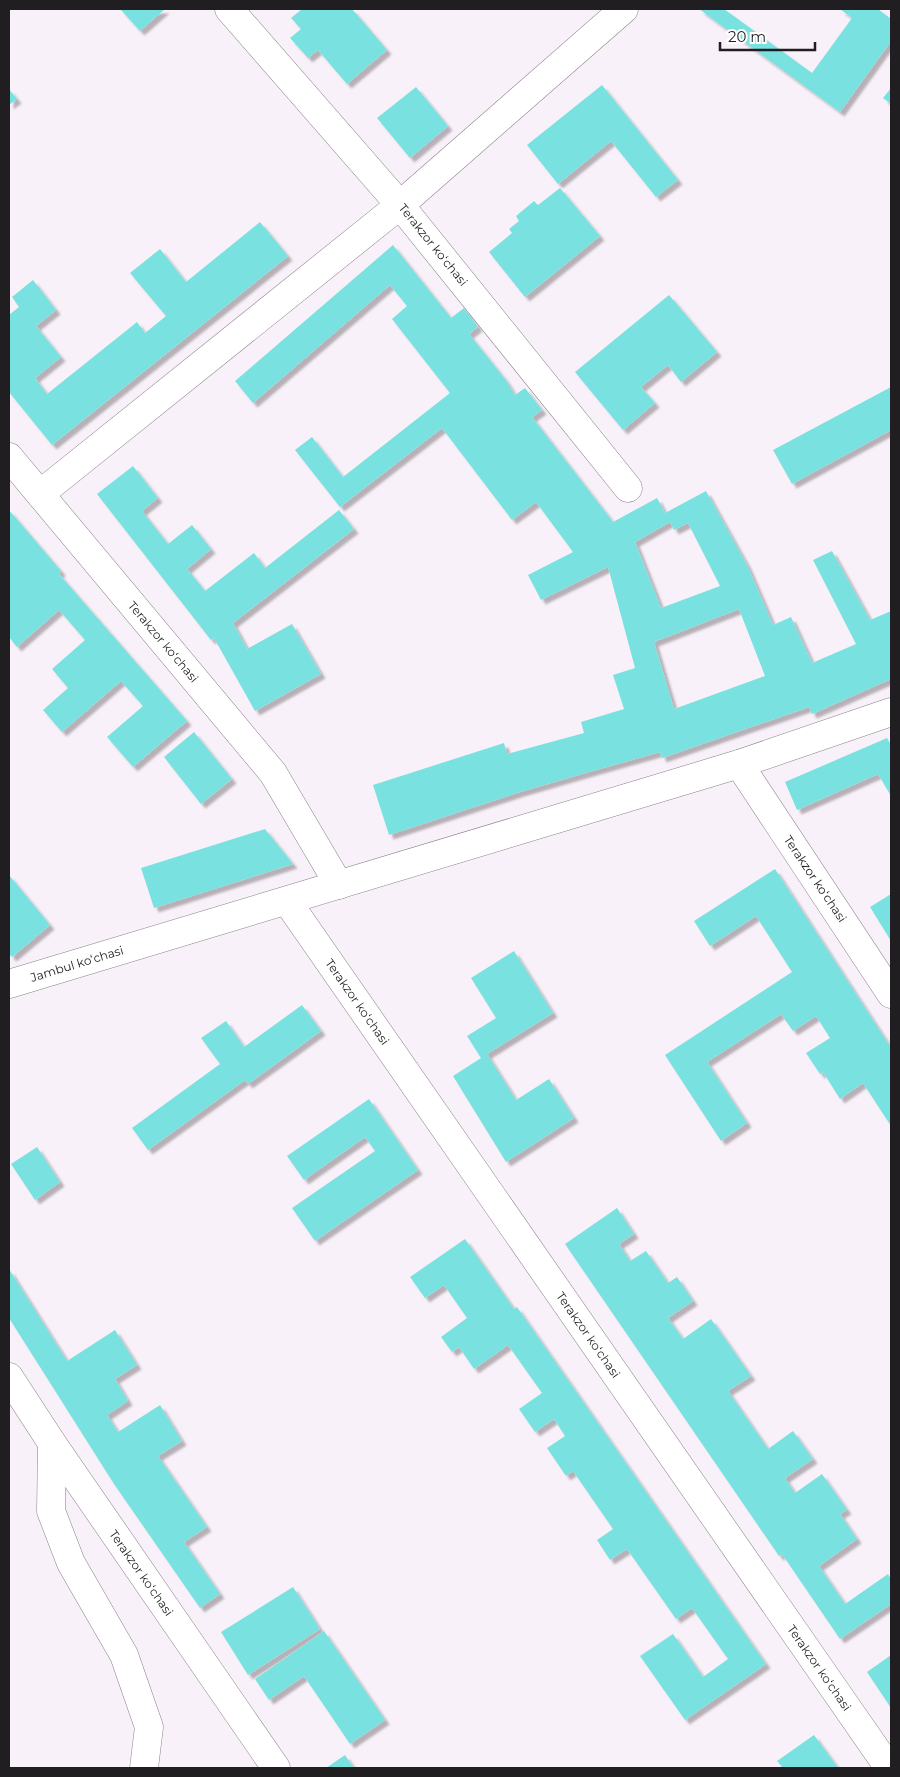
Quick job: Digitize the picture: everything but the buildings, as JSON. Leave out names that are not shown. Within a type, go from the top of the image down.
[{"type":"street","name":"Terakzor koʻchasi","points":[[229,9],[400,205],[628,488]]},
{"type":"street","points":[[40,494],[400,205],[624,9]]},
{"type":"street","name":"Terakzor koʻchasi","points":[[9,457],[273,773],[339,885]]},
{"type":"street","name":"Jambul koʻchasi","points":[[9,984],[287,902],[739,764],[891,712]]},
{"type":"street","name":"Terakzor koʻchasi","points":[[739,764],[891,994]]},
{"type":"street","name":"Terakzor koʻchasi","points":[[287,902],[889,1768]]},
{"type":"street","name":"Terakzor koʻchasi","points":[[9,1377],[52,1443],[276,1768]]},
{"type":"street","points":[[52,1443],[51,1511],[71,1563],[124,1656],[149,1727],[144,1768]]}]
